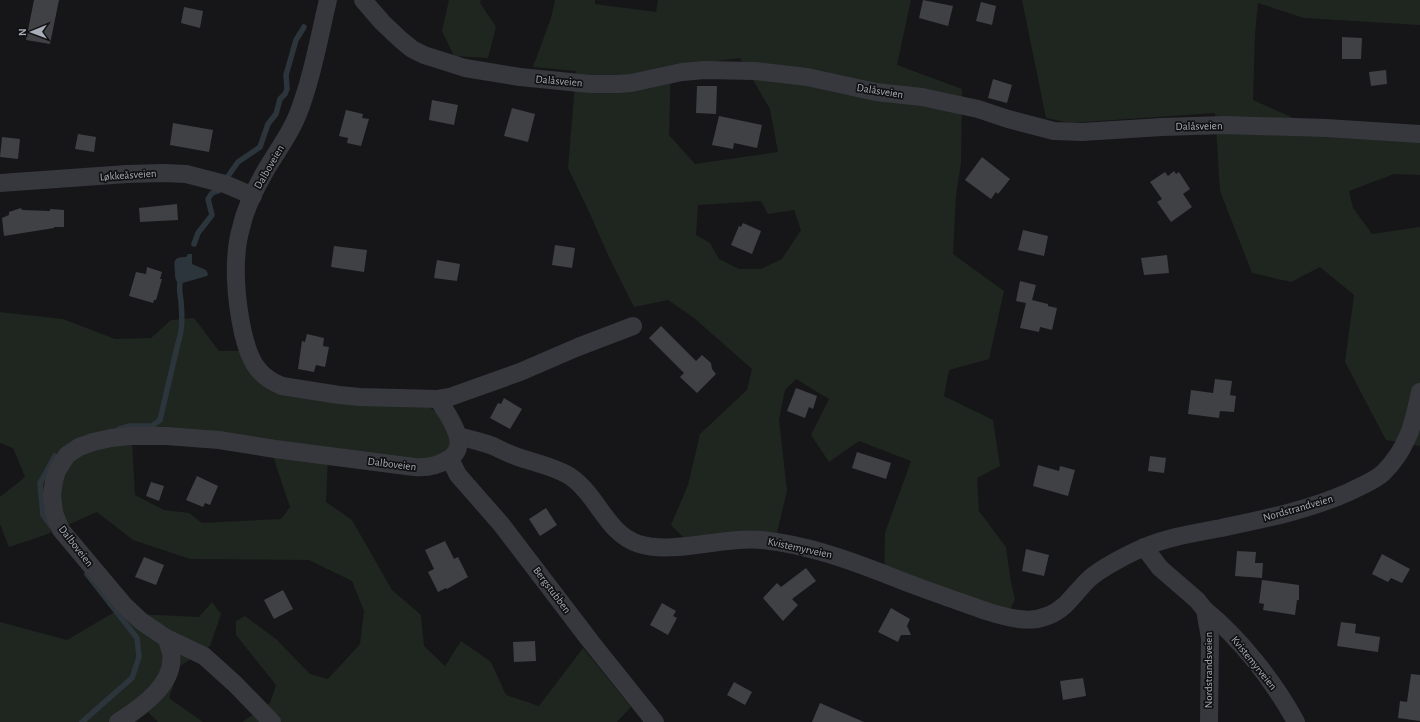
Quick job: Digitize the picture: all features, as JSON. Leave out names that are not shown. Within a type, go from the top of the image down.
[{"type":"street","name":"Dalboveien","points":[[328,0],[298,114],[262,176],[240,228],[237,255],[239,316],[247,350],[253,363],[261,374],[273,383],[282,386],[339,396],[438,399],[450,397],[520,372],[578,347],[633,326]]},
{"type":"street","name":"Dalåsveien","points":[[363,0],[382,22],[412,49],[465,68],[520,77],[590,84],[618,84],[682,72],[704,70],[756,71],[807,77],[876,92],[922,97],[978,109],[1008,119],[1054,131],[1082,132],[1225,125],[1326,128],[1420,134]]},
{"type":"street","name":"Løkkeåsveien","points":[[0,183],[164,172],[186,174],[225,184],[253,196]]},
{"type":"street","name":"Nordstrandveien","points":[[1144,547],[1171,538],[1286,514],[1330,500],[1370,482],[1383,473],[1408,438],[1420,392]]},
{"type":"street","points":[[438,399],[453,424],[458,436],[458,449],[450,459]]},
{"type":"street","name":"Dalboveien","points":[[272,722],[235,684],[204,656],[191,648],[166,638],[141,621],[124,605],[61,530],[54,513],[52,495],[56,474],[67,455],[79,448],[111,438],[151,436],[219,440],[275,449],[414,467],[434,465],[450,459]]},
{"type":"street","name":"Kvistemyrveien","points":[[458,436],[492,446],[557,470],[571,477],[583,487],[617,532],[628,540],[641,544],[663,547],[740,539],[762,540],[825,552],[986,611],[1014,619],[1037,619],[1058,611],[1088,580],[1099,571],[1144,547]]},
{"type":"street","name":"Bergstubben","points":[[450,459],[458,475],[501,524],[595,648],[655,722]]},
{"type":"street","points":[[1144,547],[1160,568],[1197,600],[1206,610]]},
{"type":"street","name":"Kvistemyrveien","points":[[1206,610],[1223,625],[1252,658],[1278,692],[1296,722]]},
{"type":"street","name":"Nordstrandsveien","points":[[1206,610],[1210,638],[1209,722]]},
{"type":"street","points":[[118,722],[145,703],[158,690],[166,679],[171,666],[171,653],[166,638]]},
{"type":"shaded area","points":[[449,0],[481,0],[480,3],[496,27],[488,58],[454,56],[442,31]]},
{"type":"shaded area","points":[[555,0],[595,0],[595,4],[656,12],[658,0],[911,0],[897,65],[962,89],[961,163],[956,195],[953,254],[1004,291],[989,359],[949,370],[944,396],[993,420],[1000,466],[977,478],[979,511],[1006,547],[1011,583],[1015,599],[1006,619],[884,583],[885,533],[911,461],[859,441],[829,462],[811,435],[829,399],[796,379],[785,390],[779,420],[787,491],[777,533],[683,537],[671,525],[688,485],[700,434],[747,390],[752,369],[694,318],[668,300],[634,307],[568,168],[576,71],[533,67],[551,18]],"holes":[[[740,58],[770,109],[778,152],[695,164],[669,135],[671,67]],[[761,201],[768,214],[794,210],[801,230],[782,259],[761,269],[739,269],[719,259],[710,243],[696,235],[698,205]]]},
{"type":"shaded area","points":[[1022,0],[1420,0],[1420,25],[1304,18],[1258,3],[1255,34],[1253,100],[1298,120],[1420,141],[1420,175],[1394,174],[1349,191],[1353,208],[1372,234],[1420,227],[1420,446],[1386,440],[1345,362],[1354,295],[1320,267],[1291,282],[1252,273],[1220,191],[1215,113],[1070,123],[1046,118]]},
{"type":"shaded area","points":[[188,254],[192,254],[192,264],[206,270],[208,274],[207,276],[179,284],[176,278],[175,260],[186,257]]},
{"type":"shaded area","points":[[0,312],[63,319],[115,339],[151,338],[171,320],[194,318],[219,351],[243,351],[261,380],[429,407],[438,413],[446,425],[451,445],[447,454],[426,462],[328,459],[326,502],[352,520],[392,590],[421,615],[424,646],[445,666],[461,641],[491,662],[506,695],[539,706],[583,648],[631,707],[617,722],[242,722],[270,703],[276,685],[236,635],[236,621],[245,616],[276,639],[310,674],[328,679],[360,644],[364,611],[352,581],[309,560],[190,559],[133,540],[97,512],[45,535],[9,547],[0,524],[0,497],[25,477],[13,448],[0,443]],"holes":[[[132,440],[271,450],[290,507],[281,519],[202,523],[189,513],[164,510],[135,495]]]},
{"type":"shaded area","points":[[212,602],[221,614],[210,646],[180,666],[169,698],[203,722],[158,722],[148,712],[136,722],[0,722],[0,622],[67,640],[113,613],[199,617]]},
{"type":"building","points":[[34,0],[59,0],[50,44],[26,40]]},
{"type":"building","points":[[923,0],[953,6],[948,26],[919,18]]},
{"type":"building","points":[[981,2],[996,6],[992,25],[976,21]]},
{"type":"building","points":[[184,7],[203,11],[200,28],[181,23]]},
{"type":"building","points":[[1342,37],[1362,38],[1361,59],[1342,59]]},
{"type":"building","points":[[1386,70],[1387,84],[1371,86],[1369,72]]},
{"type":"building","points":[[993,79],[1012,85],[1007,103],[988,98]]},
{"type":"building","points":[[697,86],[717,86],[716,114],[696,113]]},
{"type":"building","points":[[432,100],[458,105],[454,125],[429,120]]},
{"type":"building","points":[[512,108],[535,114],[528,142],[504,136]]},
{"type":"building","points":[[346,110],[363,114],[362,118],[369,119],[361,146],[347,143],[348,138],[339,136]]},
{"type":"building","points":[[719,116],[762,125],[757,148],[734,143],[733,149],[712,145]]},
{"type":"building","points":[[173,123],[213,130],[209,152],[170,145]]},
{"type":"building","points":[[78,134],[96,137],[94,152],[75,149]]},
{"type":"building","points":[[2,137],[20,139],[18,159],[0,157]]},
{"type":"building","points":[[982,157],[1010,179],[998,194],[996,192],[991,199],[965,180]]},
{"type":"building","points":[[1174,171],[1176,174],[1179,172],[1190,189],[1183,194],[1192,207],[1171,222],[1157,202],[1162,199],[1150,182],[1165,172],[1168,176]]},
{"type":"building","points":[[177,204],[178,220],[140,222],[139,208]]},
{"type":"building","points":[[21,208],[22,210],[64,210],[64,227],[54,227],[4,236],[2,218],[9,215],[9,212]]},
{"type":"building","points":[[743,223],[761,231],[752,254],[731,245],[739,226],[741,227]]},
{"type":"building","points":[[1023,230],[1048,236],[1044,256],[1018,250]]},
{"type":"building","points":[[555,245],[575,248],[572,268],[552,265]]},
{"type":"building","points":[[334,246],[367,250],[364,272],[331,267]]},
{"type":"building","points":[[1167,255],[1169,273],[1144,275],[1141,258]]},
{"type":"building","points":[[437,260],[460,264],[457,281],[434,278]]},
{"type":"building","points":[[147,267],[162,272],[160,279],[162,279],[156,300],[154,300],[153,303],[129,296],[136,272],[146,274]]},
{"type":"building","points":[[1020,281],[1036,285],[1032,300],[1057,308],[1052,330],[1040,327],[1039,332],[1020,328],[1026,303],[1016,301]]},
{"type":"building","points":[[661,326],[696,361],[702,355],[711,363],[712,369],[716,374],[697,393],[680,377],[684,373],[649,338]]},
{"type":"building","points":[[307,334],[324,338],[323,346],[329,347],[325,367],[316,365],[314,372],[298,369],[302,341],[305,342]]},
{"type":"building","points":[[1215,379],[1232,381],[1230,395],[1236,396],[1234,412],[1220,411],[1219,418],[1188,414],[1191,390],[1213,393]]},
{"type":"building","points":[[796,388],[817,396],[813,409],[809,407],[805,418],[787,411]]},
{"type":"building","points":[[504,398],[522,409],[510,429],[490,418],[498,403],[501,404]]},
{"type":"building","points":[[857,452],[891,463],[886,479],[852,468]]},
{"type":"building","points":[[1150,456],[1166,458],[1164,473],[1148,471]]},
{"type":"building","points":[[1038,465],[1059,471],[1060,466],[1075,470],[1068,496],[1033,486]]},
{"type":"building","points":[[197,476],[218,486],[210,505],[205,503],[203,507],[186,500]]},
{"type":"building","points":[[151,482],[164,486],[159,501],[146,496]]},
{"type":"building","points":[[546,508],[557,525],[540,536],[529,519]]},
{"type":"building","points":[[445,541],[454,559],[458,557],[468,577],[447,589],[446,588],[438,592],[428,572],[434,569],[425,550]]},
{"type":"building","points":[[1026,549],[1049,555],[1044,576],[1022,571]]},
{"type":"building","points":[[1237,551],[1256,552],[1255,563],[1263,563],[1262,578],[1235,576]]},
{"type":"building","points":[[1382,554],[1410,569],[1402,583],[1391,578],[1388,582],[1372,574]]},
{"type":"building","points":[[144,557],[164,565],[156,585],[135,577]]},
{"type":"building","points":[[806,568],[816,581],[792,599],[798,605],[783,621],[763,598],[777,583],[781,587]]},
{"type":"building","points":[[1262,580],[1299,585],[1299,600],[1297,600],[1295,615],[1263,610],[1264,604],[1259,603]]},
{"type":"building","points":[[283,590],[293,609],[274,619],[264,600]]},
{"type":"building","points":[[662,603],[676,611],[673,616],[677,618],[668,635],[650,625]]},
{"type":"building","points":[[891,608],[910,619],[907,626],[911,635],[901,635],[898,642],[878,632]]},
{"type":"building","points":[[1341,622],[1356,624],[1355,633],[1380,637],[1378,652],[1337,646]]},
{"type":"building","points":[[535,641],[536,661],[514,662],[513,642]]},
{"type":"building","points":[[1411,674],[1420,675],[1420,721],[1398,718],[1400,701],[1407,702]]},
{"type":"building","points":[[1083,678],[1086,696],[1063,700],[1060,681]]},
{"type":"building","points":[[734,682],[752,692],[745,705],[727,695]]},
{"type":"building","points":[[820,703],[864,722],[812,722]]},
{"type":"waterway","points":[[226,179],[238,162],[260,147],[268,124],[276,114],[280,99],[285,94],[287,89],[286,75],[296,40],[304,27]]},
{"type":"waterway","points":[[194,244],[198,233],[212,215],[208,199],[212,193],[218,191]]},
{"type":"waterway","points":[[119,429],[130,426],[152,426],[160,420],[181,332],[182,317],[179,287],[181,279]]},
{"type":"waterway","points":[[52,527],[43,515],[40,483],[55,456]]},
{"type":"waterway","points":[[82,722],[132,678],[139,657],[137,638],[87,574]]}]
